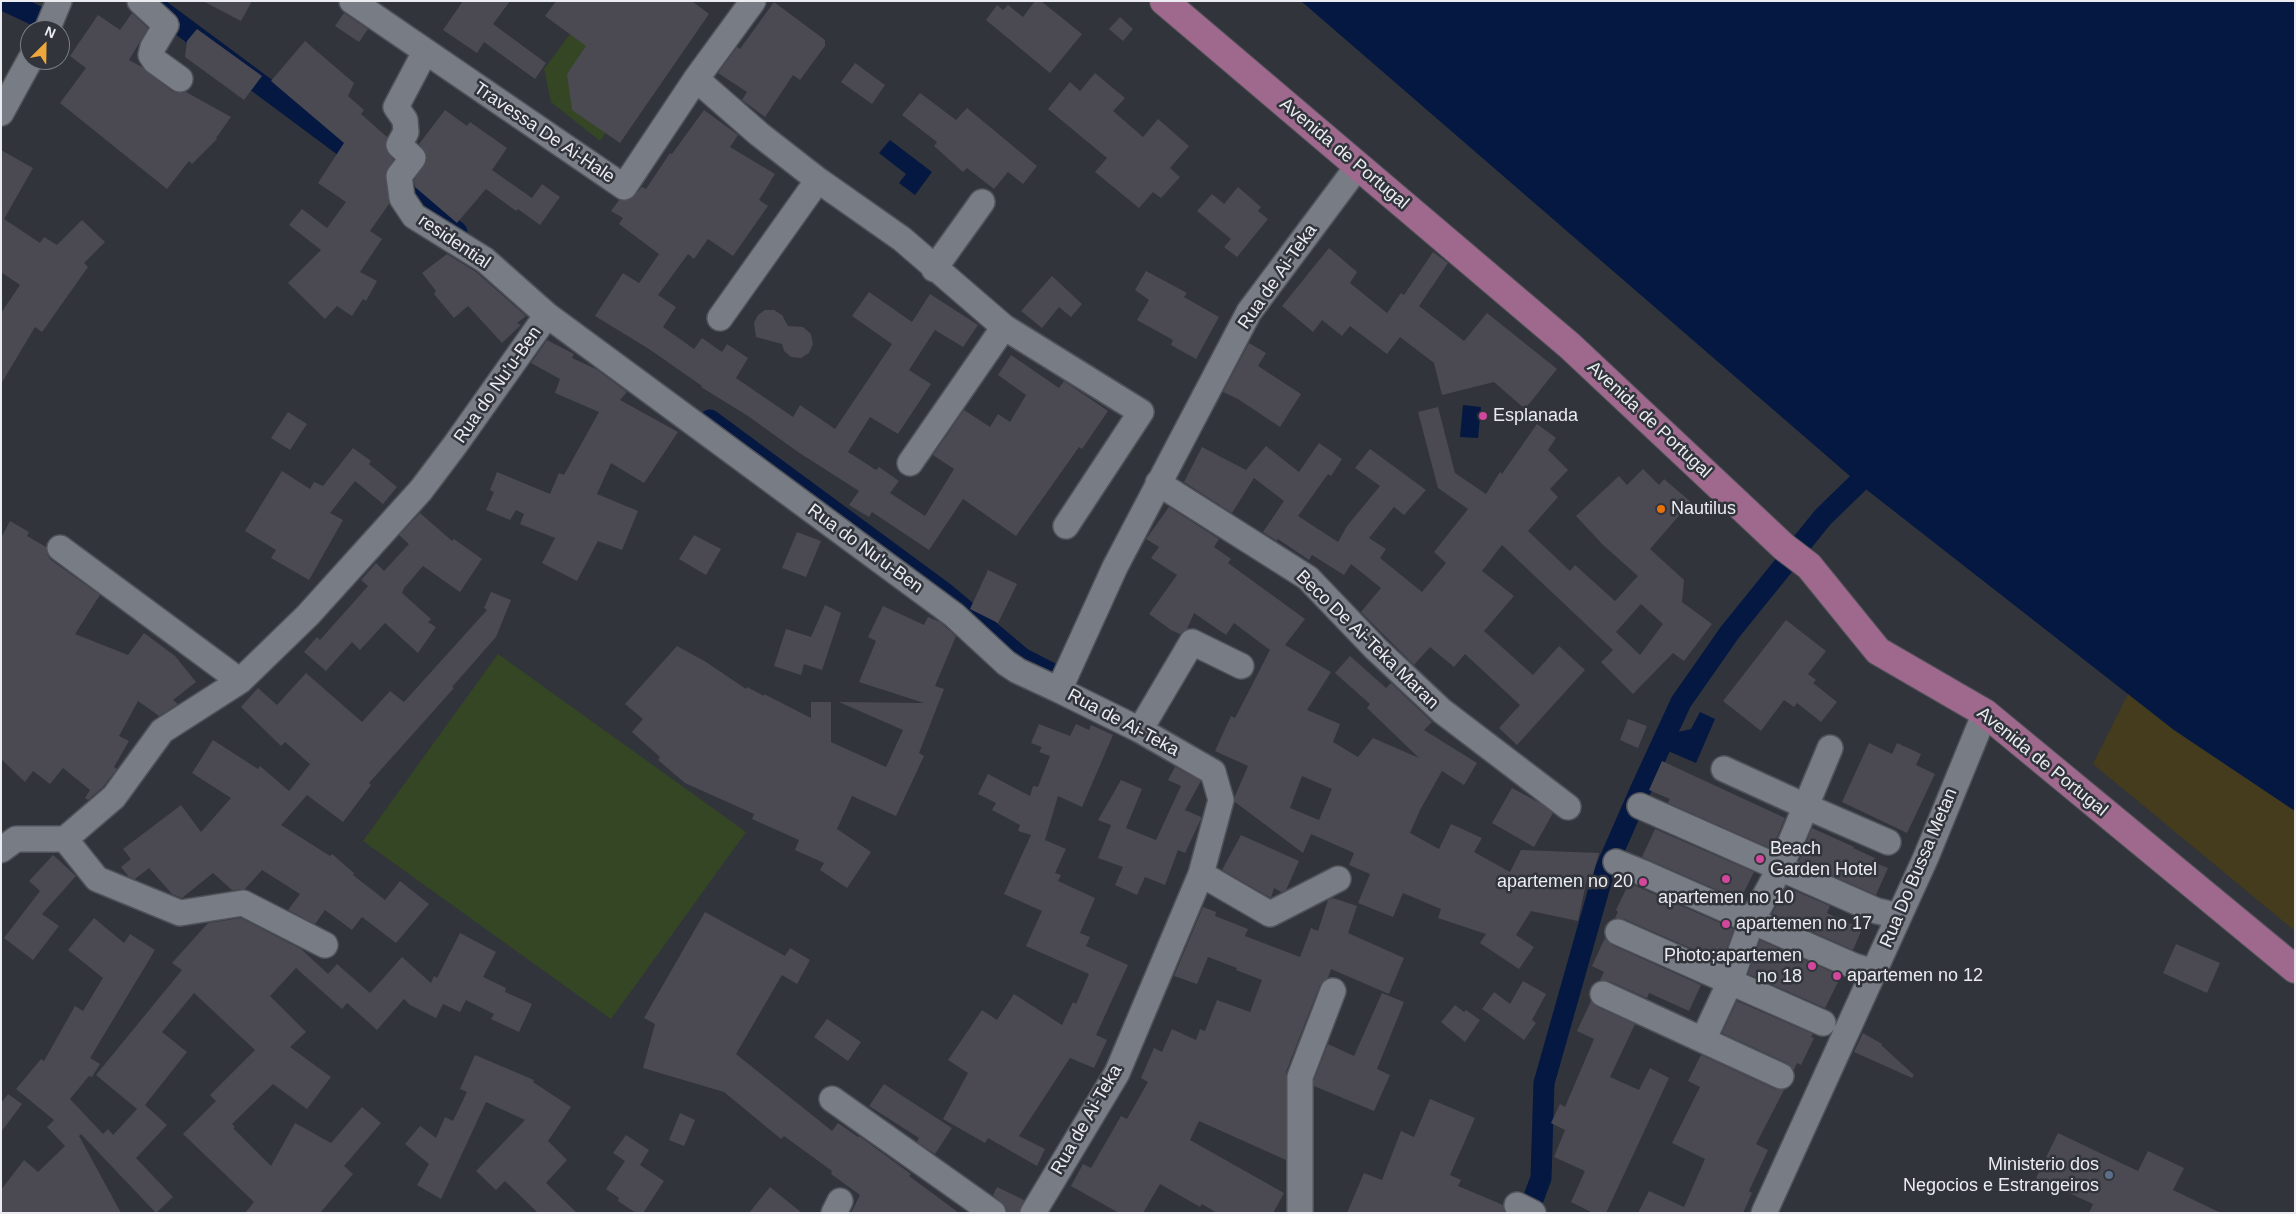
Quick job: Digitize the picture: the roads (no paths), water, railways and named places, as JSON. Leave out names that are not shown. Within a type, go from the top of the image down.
[{"type":"main road","name":"Avenida de Portugal","points":[[1164,1],[1570,346],[1784,547],[1809,566],[1878,651],[1984,713],[2295,969]]},
{"type":"street","points":[[51,20],[59,1]]},
{"type":"street","points":[[140,1],[166,24],[151,55],[155,61],[180,79]]},
{"type":"street","name":"Travessa De Ai-Hale","points":[[352,1],[624,187],[696,79],[753,1]]},
{"type":"street","name":"residential","points":[[425,52],[396,107],[405,120],[406,132],[399,145],[413,158],[399,176],[402,198],[414,216],[485,260],[547,315]]},
{"type":"street","points":[[4,103],[24,70]]},
{"type":"street","points":[[696,79],[759,134],[818,180],[902,239],[934,270],[1004,328],[1140,412],[1066,526]]},
{"type":"street","name":"Rua de Ai-Teka","points":[[1033,1213],[1117,1073],[1201,874],[1220,800],[1213,772],[1140,730],[1059,690],[1114,567],[1249,312],[1358,166]]},
{"type":"street","points":[[720,318],[818,180]]},
{"type":"street","points":[[934,270],[982,202]]},
{"type":"street","name":"Rua do Nu'u-Ben","points":[[66,839],[114,797],[162,731],[240,680],[308,615],[421,490],[547,315],[954,615],[1012,667],[1059,690]]},
{"type":"street","points":[[910,463],[1004,328]]},
{"type":"street","name":"Beco De Ai-Teka Maran","points":[[1158,483],[1308,578],[1376,649],[1442,711],[1568,807]]},
{"type":"street","points":[[60,548],[240,680]]},
{"type":"street","points":[[1140,730],[1192,642],[1241,666]]},
{"type":"street","name":"Rua Do Bussa Metan","points":[[1764,1213],[1926,857],[1984,713]]},
{"type":"street","points":[[1703,1040],[1730,982],[1752,920],[1780,868],[1830,748]]},
{"type":"street","points":[[1724,769],[1888,842]]},
{"type":"street","points":[[1640,806],[1880,912],[1899,916]]},
{"type":"street","points":[[1,850],[16,839],[66,839],[97,879],[180,913],[243,903],[325,945]]},
{"type":"street","points":[[1616,862],[1854,966],[1874,972]]},
{"type":"street","points":[[1201,874],[1270,914],[1338,879]]},
{"type":"street","points":[[1618,932],[1823,1023]]},
{"type":"street","points":[[1300,1213],[1300,1077],[1333,992]]},
{"type":"street","points":[[1603,994],[1781,1076]]},
{"type":"street","points":[[832,1099],[992,1213]]},
{"type":"water","points":[[1301,1],[2295,1],[2295,811],[2174,730],[1858,483]]},
{"type":"water","points":[[890,140],[932,172],[915,195],[899,183],[906,174],[879,153]]},
{"type":"water","points":[[1463,405],[1481,407],[1478,438],[1460,437]]},
{"type":"water","points":[[1700,712],[1715,719],[1696,763],[1668,751],[1678,732],[1691,729]]},
{"type":"waterway","points":[[5,1],[37,16]]},
{"type":"waterway","points":[[155,6],[365,162]]},
{"type":"waterway","points":[[408,193],[457,232]]},
{"type":"waterway","points":[[710,420],[946,594],[1022,658],[1059,677]]},
{"type":"waterway","points":[[1528,1213],[1541,1178],[1544,1083],[1603,875],[1639,793],[1681,702],[1730,632],[1823,517],[1858,483]]},
{"type":"place","name":"Esplanada","points":[[1483,416]]},
{"type":"place","name":"Nautilus","points":[[1661,509]]},
{"type":"place","name":"Beach Garden Hotel","points":[[1760,859]]},
{"type":"place","name":"apartemen no 10","points":[[1726,879]]},
{"type":"place","name":"apartemen no 20","points":[[1643,882]]},
{"type":"place","name":"apartemen no 17","points":[[1726,924]]},
{"type":"place","name":"Photo;apartemen no 18","points":[[1812,966]]},
{"type":"place","name":"apartemen no 12","points":[[1837,976]]},
{"type":"place","name":"Ministerio dos Negocios e Estrangeiros","points":[[2109,1175]]}]
